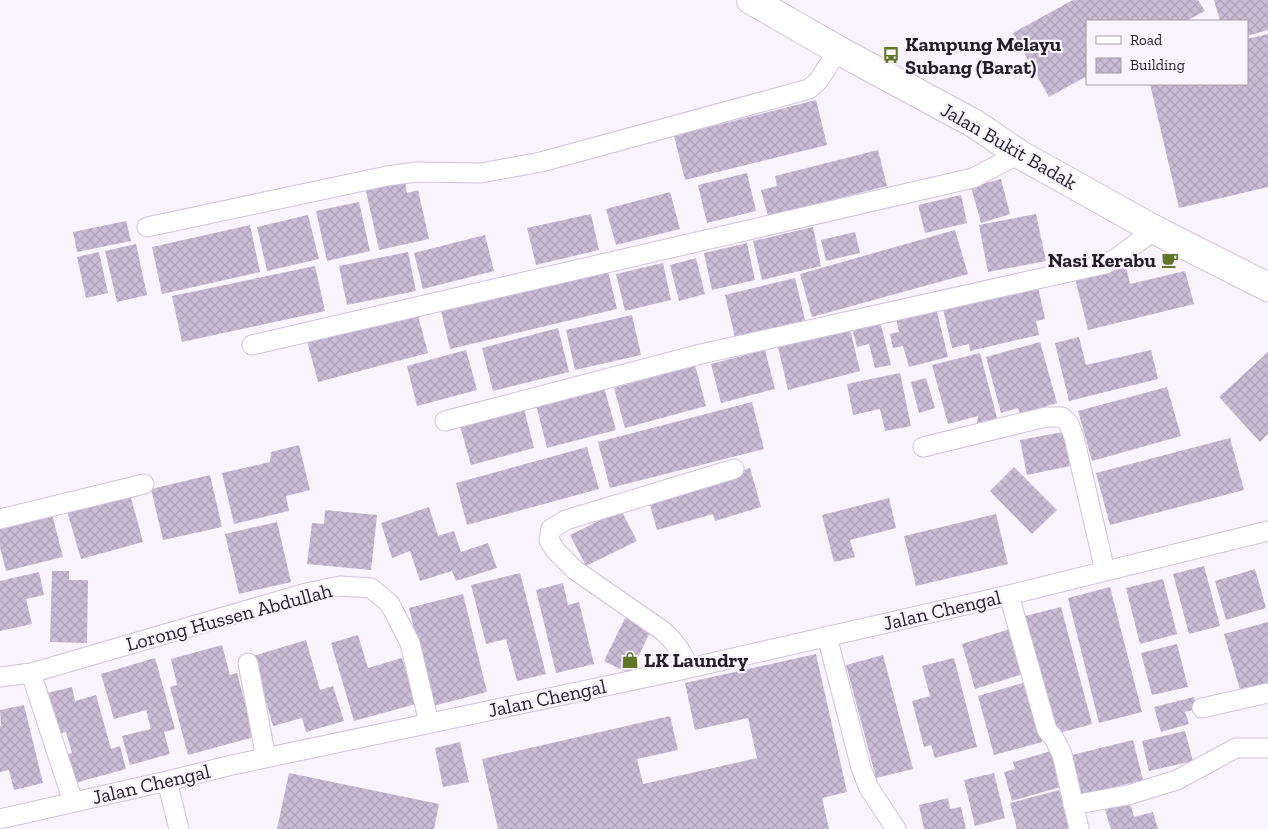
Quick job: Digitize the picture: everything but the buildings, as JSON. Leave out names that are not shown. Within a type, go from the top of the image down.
[{"type":"main road","name":"Jalan Bukit Badak","points":[[751,0],[838,50],[975,124],[1019,154],[1155,230],[1268,287]]},
{"type":"street","points":[[146,227],[387,176],[416,172],[481,174],[541,162],[809,89],[819,80],[838,50]]},
{"type":"street","points":[[252,345],[973,178],[1019,154]]},
{"type":"street","points":[[445,421],[701,354],[1105,264],[1155,230]]},
{"type":"street","points":[[923,448],[1046,417],[1062,417],[1069,424],[1074,437],[1105,571]]},
{"type":"street","points":[[689,668],[682,652],[673,640],[575,570],[548,540],[551,530],[566,520],[734,468]]},
{"type":"street","points":[[0,519],[144,484]]},
{"type":"street","name":"Jalan Chengal","points":[[0,819],[266,758],[689,668],[1009,595],[1268,531]]},
{"type":"street","name":"Lorong Hussen Abdullah","points":[[0,677],[30,673],[306,593],[340,586],[371,588],[390,604],[410,643],[429,723]]},
{"type":"street","points":[[1009,595],[1047,730],[1054,738],[1062,754],[1079,829]]},
{"type":"street","points":[[827,636],[861,768],[869,788],[896,829]]},
{"type":"street","points":[[248,663],[266,758]]},
{"type":"street","points":[[30,673],[73,802]]},
{"type":"street","points":[[1202,708],[1268,693]]},
{"type":"street","points":[[1073,805],[1128,795],[1177,780],[1236,748],[1268,748]]},
{"type":"street","points":[[167,781],[179,829]]},
{"type":"place","name":"Kampung Melayu Subang (Barat)","points":[[891,55]]},
{"type":"place","name":"Nasi Kerabu","points":[[1170,260]]},
{"type":"place","name":"LK Laundry","points":[[630,660]]}]
